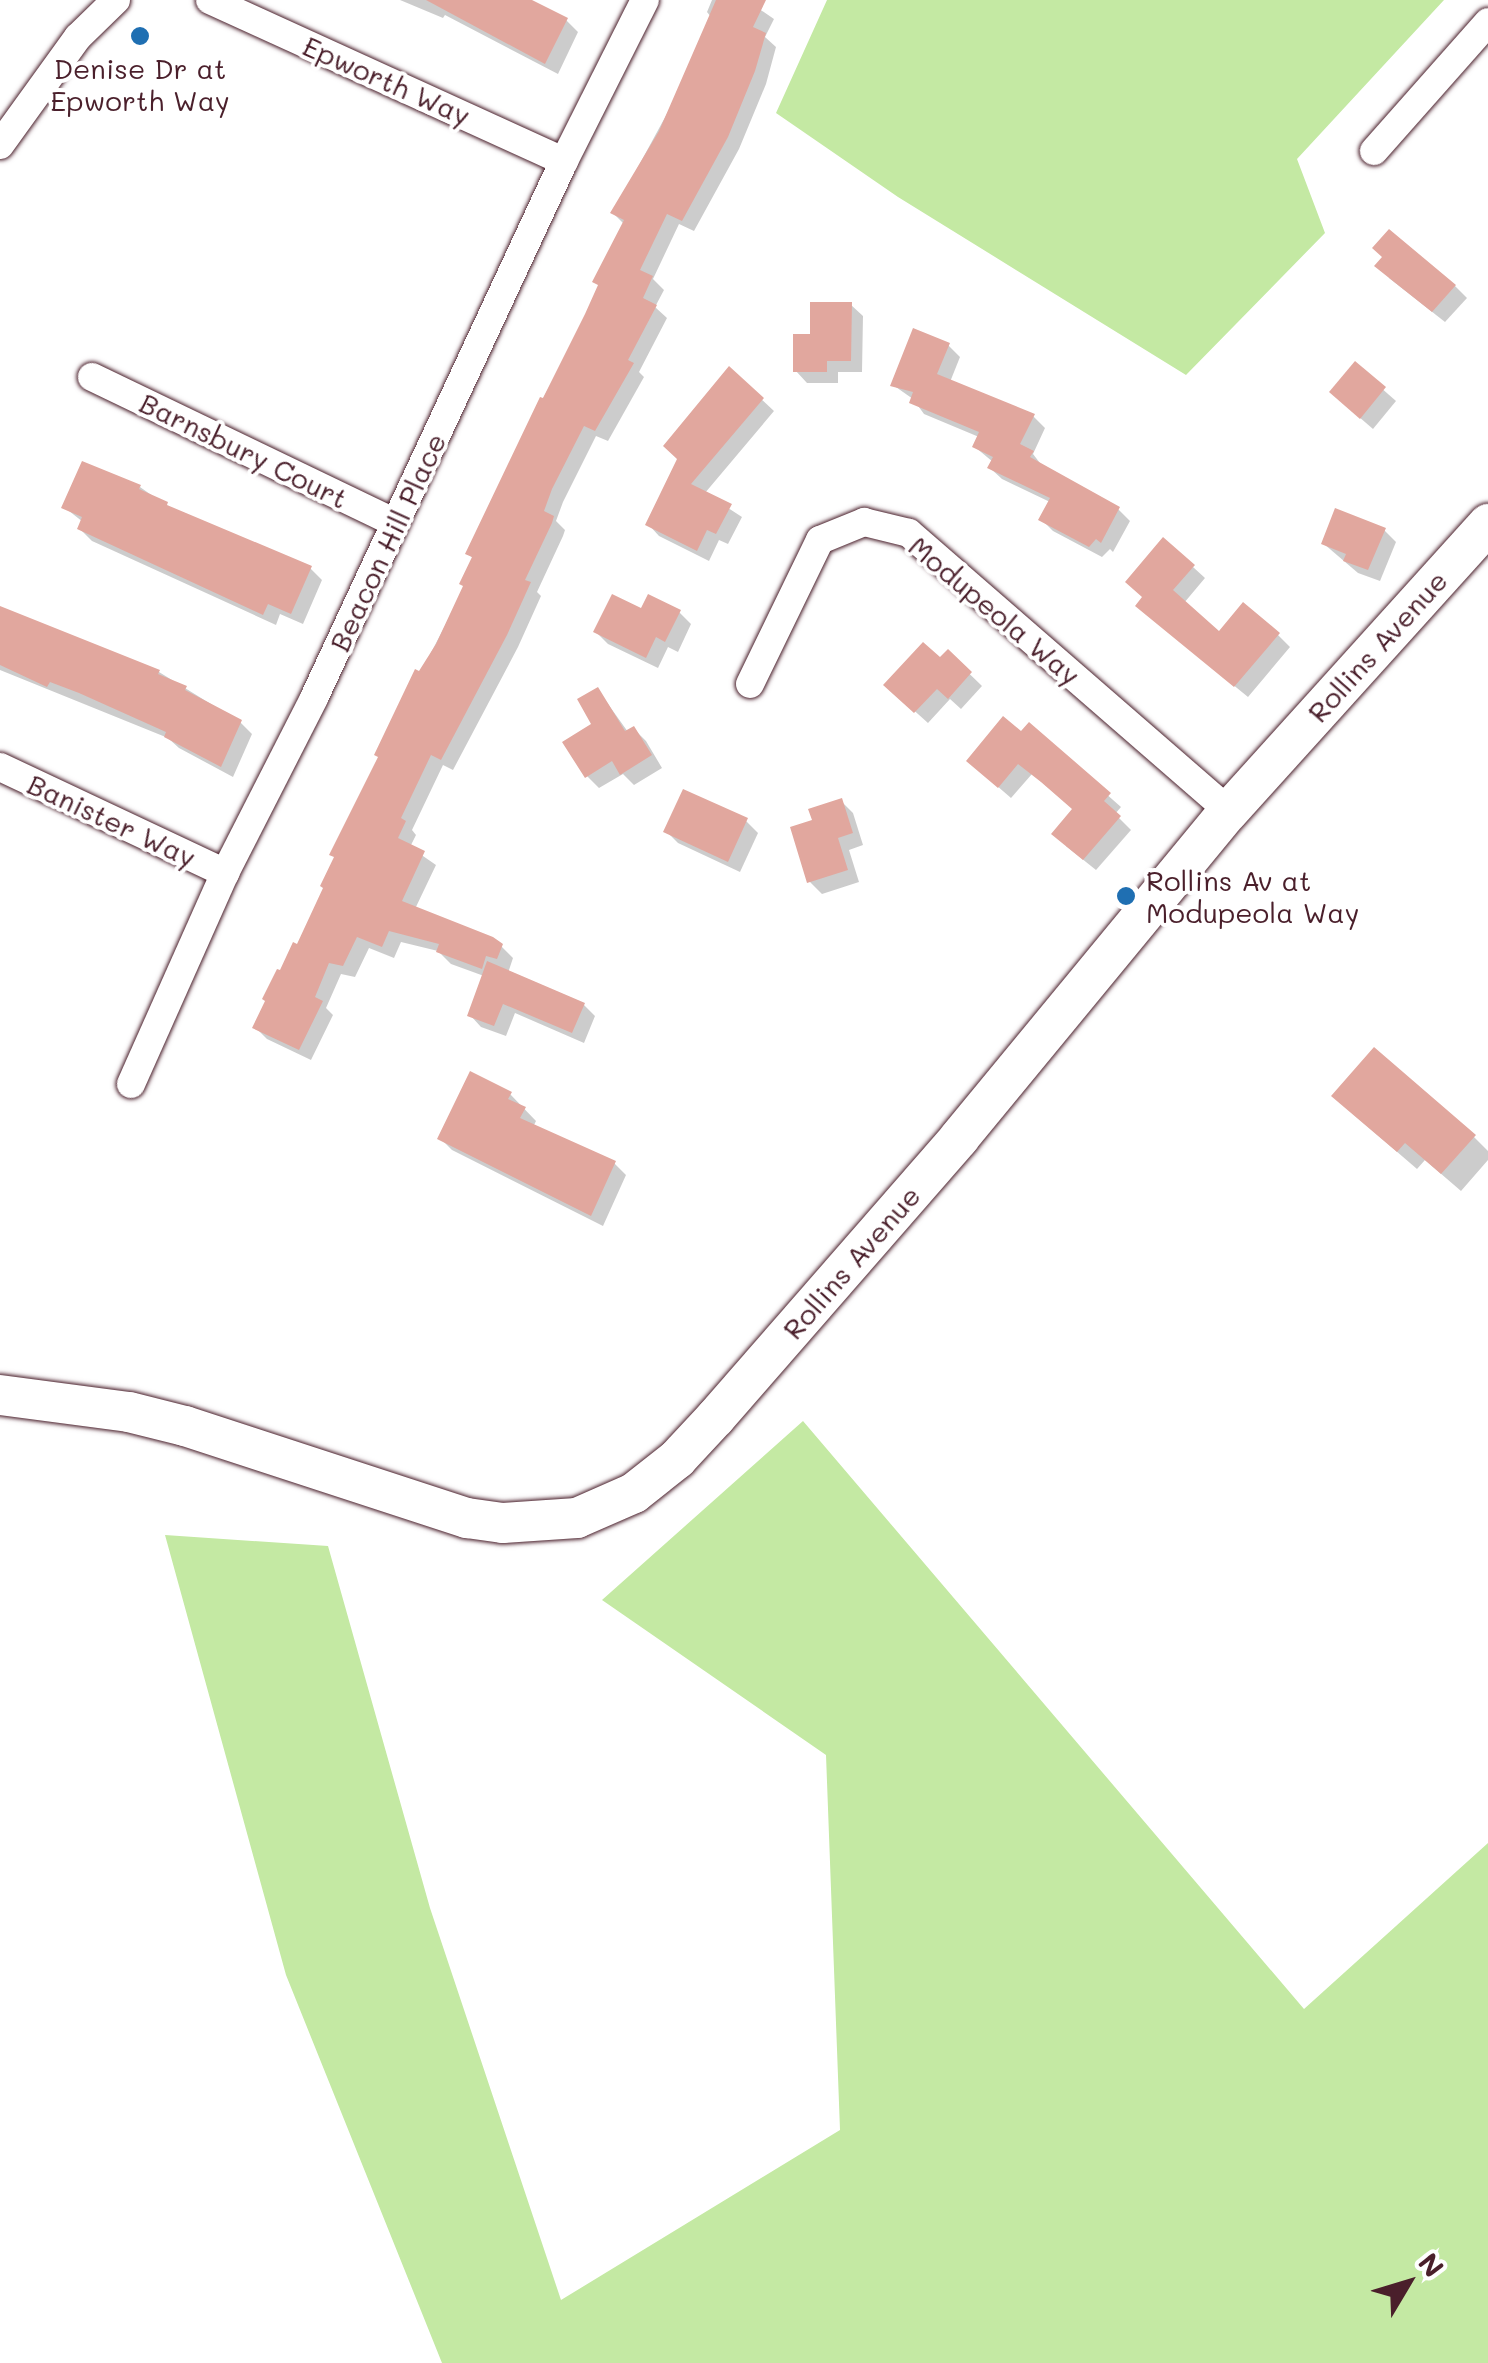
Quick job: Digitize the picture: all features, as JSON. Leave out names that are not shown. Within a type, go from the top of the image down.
[{"type":"street","points":[[0,145],[78,37],[116,0]]},
{"type":"street","name":"Epworth Way","points":[[210,0],[564,161]]},
{"type":"street","name":"Beacon Hill Place","points":[[132,1084],[225,873],[396,523],[564,161],[645,0]]},
{"type":"street","points":[[1374,151],[1488,22]]},
{"type":"street","name":"Barnsbury Court","points":[[92,377],[396,523]]},
{"type":"street","name":"Modupeola Way","points":[[750,684],[820,540],[864,522],[908,533],[1229,810]]},
{"type":"street","name":"Rollins Avenue","points":[[0,1395],[148,1416],[468,1518],[544,1522],[577,1518],[610,1506],[656,1477],[716,1417],[959,1138],[1229,810],[1488,524]]},
{"type":"street","name":"Banister Way","points":[[0,767],[225,873]]},
{"type":"green space","points":[[827,0],[1444,0],[1297,159],[1325,233],[1186,375],[898,197],[776,113]]},
{"type":"green space","points":[[803,1421],[1304,2009],[1488,1843],[1488,2363],[442,2363],[286,1975],[165,1535],[328,1546],[430,1908],[561,2300],[840,2130],[826,1755],[602,1600]]},
{"type":"building","points":[[426,0],[532,0],[568,18],[545,64]]},
{"type":"building","points":[[716,0],[766,0],[753,27],[766,33],[755,71],[728,137],[682,221],[667,214],[640,270],[653,276],[643,298],[657,305],[628,360],[634,363],[595,431],[584,426],[552,489],[544,511],[554,516],[552,523],[525,580],[531,582],[507,635],[441,760],[431,755],[401,818],[406,821],[398,838],[425,851],[402,901],[503,944],[497,959],[486,956],[482,969],[436,952],[439,944],[389,931],[382,947],[357,937],[343,966],[329,963],[315,997],[323,1001],[299,1050],[252,1028],[265,1001],[262,999],[293,942],[297,944],[323,888],[320,886],[334,857],[329,855],[378,757],[374,755],[415,669],[419,671],[436,644],[463,586],[459,584],[472,557],[465,554],[540,397],[543,398],[585,314],[598,285],[592,282],[624,220],[610,213],[659,131]]},
{"type":"building","points":[[1389,229],[1456,285],[1432,312],[1374,266],[1382,257],[1372,248]]},
{"type":"building","points":[[810,302],[852,302],[851,361],[827,361],[827,372],[793,372],[793,334],[810,334]]},
{"type":"building","points":[[913,328],[950,343],[937,374],[1035,414],[1020,444],[1034,451],[1030,457],[1120,507],[1101,543],[1096,539],[1089,547],[1038,520],[1050,498],[987,468],[993,457],[972,447],[979,432],[909,403],[913,392],[890,386]]},
{"type":"building","points":[[1355,361],[1386,387],[1360,419],[1329,392]]},
{"type":"building","points":[[729,366],[764,398],[691,484],[732,504],[716,534],[707,530],[697,551],[645,525],[677,459],[663,446]]},
{"type":"building","points":[[82,461],[141,485],[139,489],[168,502],[167,505],[312,566],[291,614],[268,604],[263,615],[77,529],[82,517],[61,508]]},
{"type":"building","points":[[1335,508],[1386,528],[1368,570],[1343,561],[1346,554],[1321,544]]},
{"type":"building","points":[[1163,537],[1195,565],[1173,590],[1219,631],[1243,602],[1280,633],[1234,687],[1135,606],[1142,597],[1125,582]]},
{"type":"building","points":[[612,594],[641,608],[648,594],[681,610],[665,642],[656,637],[646,658],[593,632]]},
{"type":"building","points":[[0,606],[160,670],[158,674],[187,686],[185,690],[242,720],[221,767],[164,737],[166,732],[79,693],[50,682],[47,687],[0,665]]},
{"type":"building","points":[[923,642],[940,657],[948,649],[972,672],[948,699],[937,689],[914,713],[883,685]]},
{"type":"building","points":[[598,687],[625,731],[634,726],[652,755],[620,775],[612,761],[585,778],[562,742],[591,724],[577,699]]},
{"type":"building","points":[[1003,716],[1021,731],[1029,722],[1111,793],[1104,801],[1121,816],[1083,860],[1051,834],[1072,809],[1041,782],[1018,764],[998,788],[966,761]]},
{"type":"building","points":[[683,789],[748,818],[728,862],[663,832]]},
{"type":"building","points":[[842,798],[853,833],[838,838],[848,870],[807,883],[790,827],[812,820],[808,809]]},
{"type":"building","points":[[487,961],[585,1003],[572,1033],[503,1004],[494,1026],[467,1016]]},
{"type":"building","points":[[1374,1047],[1476,1135],[1441,1174],[1405,1143],[1397,1152],[1331,1096]]},
{"type":"building","points":[[470,1071],[512,1092],[508,1099],[526,1107],[520,1118],[616,1161],[591,1216],[437,1139]]},
{"type":"place","name":"Denise Dr at Epworth Way","points":[[140,36]]},
{"type":"place","name":"Rollins Av at Modupeola Way","points":[[1126,896]]}]
